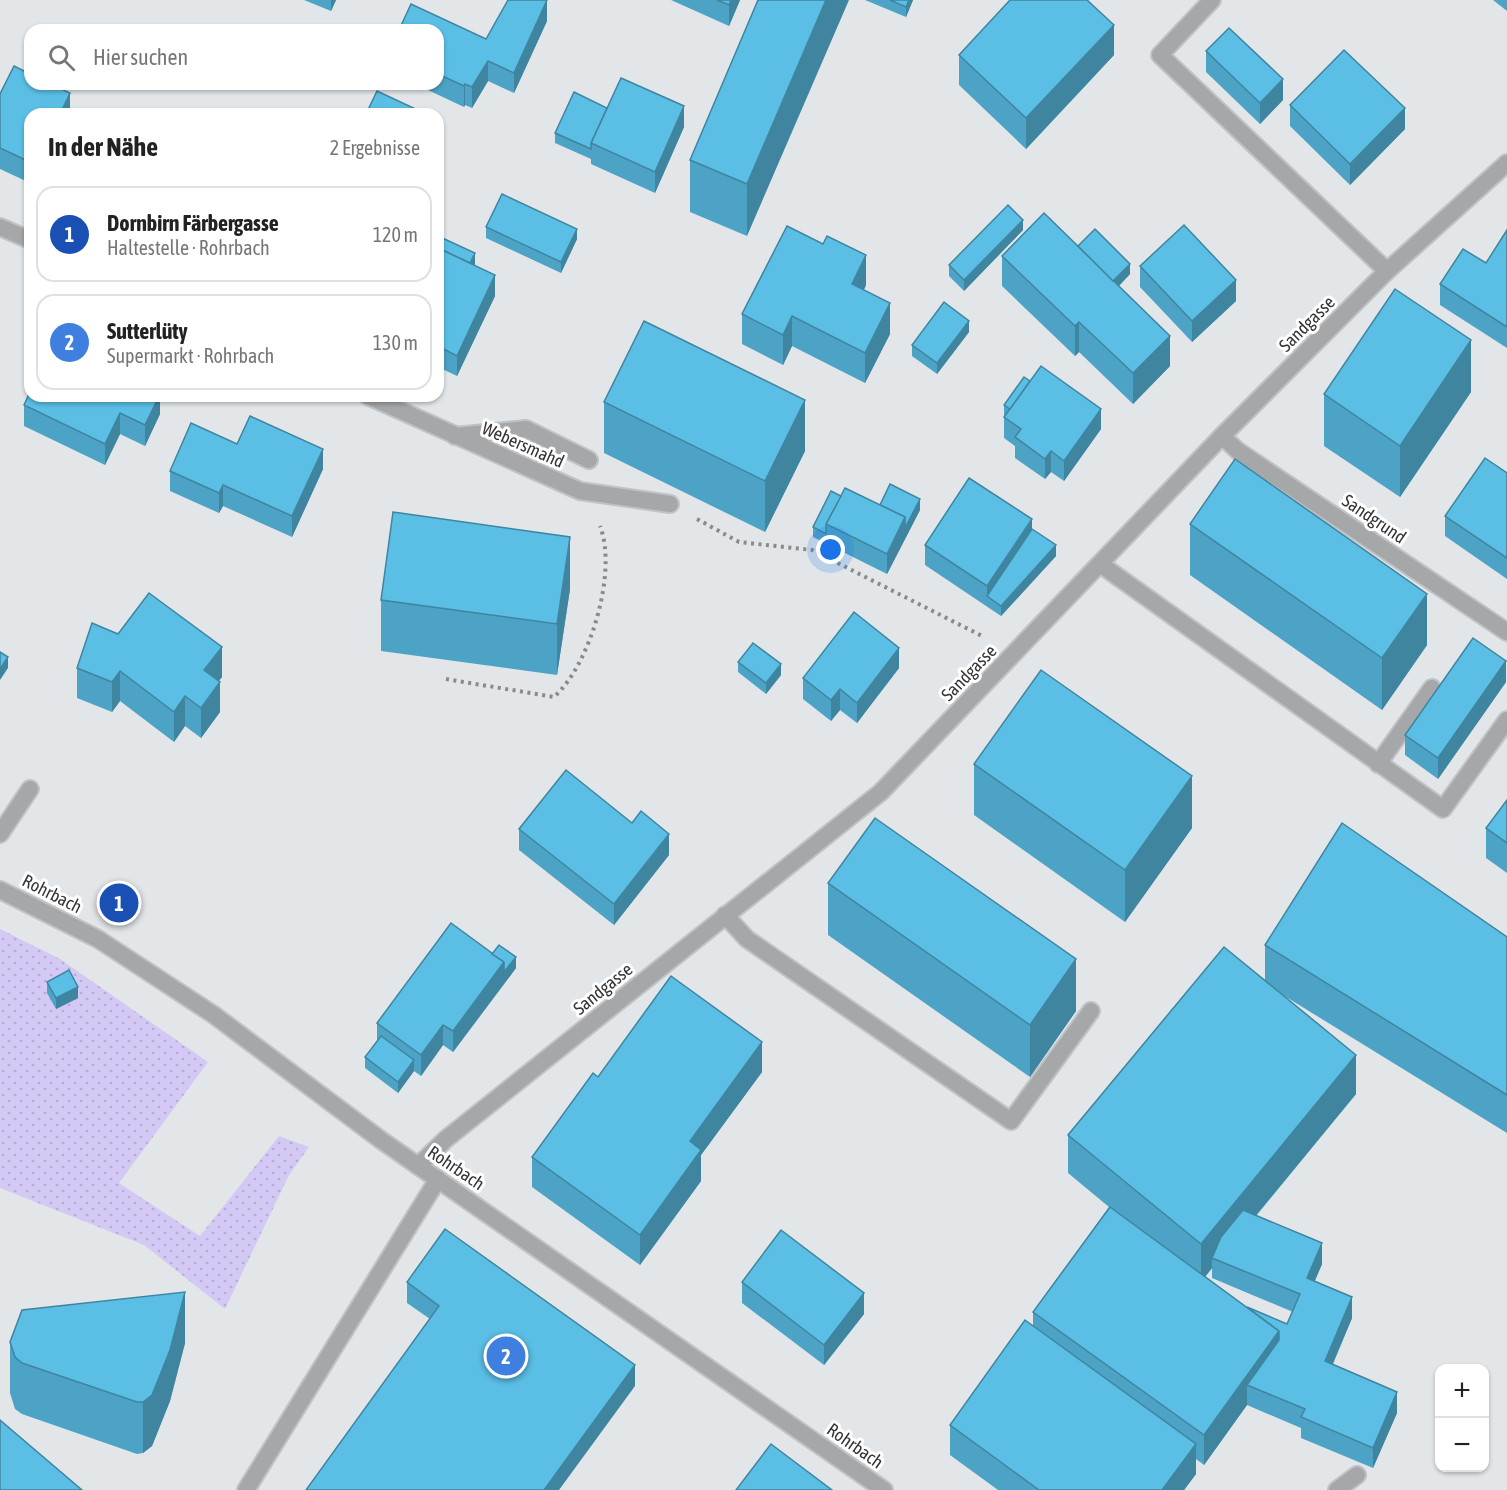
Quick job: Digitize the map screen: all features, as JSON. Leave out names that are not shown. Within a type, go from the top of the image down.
[{"type":"street","points":[[1212,0],[1160,55],[1388,271]]},
{"type":"street","name":"Sandgasse","points":[[418,1166],[446,1139],[880,792],[1221,436],[1388,271],[1507,163]]},
{"type":"street","points":[[0,226],[24,237]]},
{"type":"street","name":"Webersmahd","points":[[381,402],[580,491],[670,504]]},
{"type":"street","points":[[454,436],[526,429],[589,459]]},
{"type":"street","name":"Sandgrund","points":[[1221,436],[1238,451],[1507,632]]},
{"type":"street","points":[[1100,564],[1443,809],[1507,720]]},
{"type":"street","points":[[1378,764],[1432,688]]},
{"type":"street","points":[[0,834],[30,789]]},
{"type":"street","name":"Rohrbach","points":[[0,890],[98,939],[213,1014],[418,1166],[884,1490]]},
{"type":"street","points":[[725,915],[747,939],[1011,1121],[1091,1011]]},
{"type":"street","points":[[246,1490],[438,1179]]},
{"type":"street","points":[[1337,1490],[1357,1474]]},
{"type":"path","points":[[446,679],[554,697],[564,688],[581,658],[601,605],[606,572],[601,528],[580,491]]},
{"type":"path","points":[[670,504],[739,542],[812,550],[985,638]]},
{"type":"shaded area","points":[[0,929],[60,959],[208,1062],[119,1183],[200,1236],[279,1136],[309,1147],[289,1175],[225,1309],[144,1245],[0,1188]]},
{"type":"building","points":[[508,0],[547,0],[514,73],[488,61],[472,87],[465,84],[464,86],[444,77],[444,24],[402,24],[411,4],[486,39]]},
{"type":"building","points":[[717,0],[731,0],[729,5]]},
{"type":"building","points":[[758,0],[826,0],[747,184],[690,160]]},
{"type":"building","points":[[890,0],[909,0],[906,7]]},
{"type":"building","points":[[1010,0],[1087,0],[1114,25],[1026,118],[959,55]]},
{"type":"building","points":[[1229,28],[1283,79],[1260,103],[1206,51]]},
{"type":"building","points":[[1344,50],[1405,108],[1350,164],[1290,105]]},
{"type":"building","points":[[14,66],[24,71],[24,90],[64,90],[70,93],[63,108],[24,108],[24,159],[0,148],[0,94]]},
{"type":"building","points":[[621,78],[684,106],[655,172],[591,143]]},
{"type":"building","points":[[377,91],[413,108],[369,108]]},
{"type":"building","points":[[574,92],[607,108],[591,143],[591,149],[555,133]]},
{"type":"building","points":[[502,194],[577,229],[561,262],[486,227]]},
{"type":"building","points":[[1008,205],[1023,220],[964,280],[949,265]]},
{"type":"building","points":[[1044,213],[1170,336],[1133,373],[1079,322],[1075,326],[1002,256]]},
{"type":"building","points":[[1184,225],[1236,280],[1192,321],[1140,266]]},
{"type":"building","points":[[787,226],[823,244],[827,236],[866,255],[852,284],[890,303],[865,353],[792,316],[783,335],[742,314]]},
{"type":"building","points":[[1095,229],[1130,264],[1113,281],[1078,246]]},
{"type":"building","points":[[1507,230],[1507,327],[1440,284],[1463,249],[1486,263]]},
{"type":"building","points":[[444,239],[475,253],[470,263],[444,251]]},
{"type":"building","points":[[444,251],[495,275],[457,356],[444,349]]},
{"type":"building","points":[[1395,289],[1471,340],[1400,446],[1324,394]]},
{"type":"building","points":[[944,302],[969,321],[937,363],[912,345]]},
{"type":"building","points":[[644,321],[805,400],[765,481],[604,402]]},
{"type":"building","points":[[1041,366],[1101,409],[1064,461],[1051,451],[1045,459],[1015,437],[1021,429],[1004,417]]},
{"type":"building","points":[[1024,377],[1030,381],[1010,409],[1004,405]]},
{"type":"building","points":[[25,402],[156,402],[145,425],[120,413],[105,444],[24,405]]},
{"type":"building","points":[[250,416],[323,449],[292,516],[223,485],[219,493],[170,471],[191,423],[237,444]]},
{"type":"building","points":[[1485,458],[1507,473],[1507,558],[1445,516]]},
{"type":"building","points":[[1235,459],[1427,594],[1382,658],[1190,524]]},
{"type":"building","points":[[969,478],[1032,519],[987,586],[925,545]]},
{"type":"building","points":[[890,484],[920,499],[905,528],[905,517],[880,505]]},
{"type":"building","points":[[845,488],[905,517],[887,554],[826,524]]},
{"type":"building","points":[[831,491],[841,496],[826,524],[826,534],[813,527]]},
{"type":"building","points":[[393,512],[570,537],[557,624],[381,600]]},
{"type":"building","points":[[1032,529],[1056,545],[1001,606],[987,596]]},
{"type":"building","points":[[149,593],[222,647],[204,670],[220,682],[201,708],[185,696],[174,712],[120,671],[112,682],[77,668],[92,623],[118,634]]},
{"type":"building","points":[[854,612],[899,648],[857,703],[840,689],[831,700],[803,678]]},
{"type":"building","points":[[1473,638],[1506,661],[1438,758],[1405,735]]},
{"type":"building","points":[[753,643],[781,664],[766,683],[738,662]]},
{"type":"building","points":[[0,652],[8,657],[0,669]]},
{"type":"building","points":[[1041,670],[1192,776],[1125,870],[974,764]]},
{"type":"building","points":[[566,770],[632,823],[641,811],[669,834],[614,904],[519,829]]},
{"type":"building","points":[[1507,800],[1507,843],[1486,828]]},
{"type":"building","points":[[875,818],[1076,959],[1030,1025],[828,883]]},
{"type":"building","points":[[1342,823],[1507,937],[1507,1095],[1265,945]]},
{"type":"building","points":[[451,923],[504,962],[453,1031],[443,1025],[421,1055],[377,1023]]},
{"type":"building","points":[[499,945],[516,957],[504,972],[504,962],[492,954]]},
{"type":"building","points":[[1224,947],[1356,1055],[1201,1244],[1068,1135]]},
{"type":"building","points":[[69,970],[78,987],[56,998],[47,982]]},
{"type":"building","points":[[671,976],[762,1042],[690,1141],[701,1150],[640,1235],[532,1157],[593,1073],[598,1077]]},
{"type":"building","points":[[381,1036],[414,1060],[398,1082],[365,1057]]},
{"type":"building","points":[[1110,1207],[1279,1331],[1204,1435],[1033,1312]]},
{"type":"building","points":[[1243,1210],[1322,1243],[1307,1278],[1352,1297],[1325,1361],[1397,1392],[1373,1448],[1301,1417],[1305,1409],[1247,1385],[1279,1340],[1279,1331],[1247,1307],[1287,1324],[1300,1294],[1212,1258],[1221,1237]]},
{"type":"building","points":[[445,1229],[635,1365],[544,1490],[306,1490],[439,1306],[407,1282]]},
{"type":"building","points":[[781,1230],[864,1293],[824,1345],[742,1282]]},
{"type":"building","points":[[185,1292],[170,1350],[152,1395],[143,1402],[137,1402],[22,1363],[15,1357],[10,1342],[22,1310]]},
{"type":"building","points":[[1025,1320],[1196,1444],[1162,1490],[1039,1490],[950,1425]]},
{"type":"building","points":[[0,1420],[82,1490],[0,1490]]},
{"type":"building","points":[[771,1444],[832,1490],[736,1490]]},
{"type":"place","name":"Dornbirn Färbergasse","points":[[119,903]]},
{"type":"place","name":"Sutterlüty","points":[[506,1356]]}]
